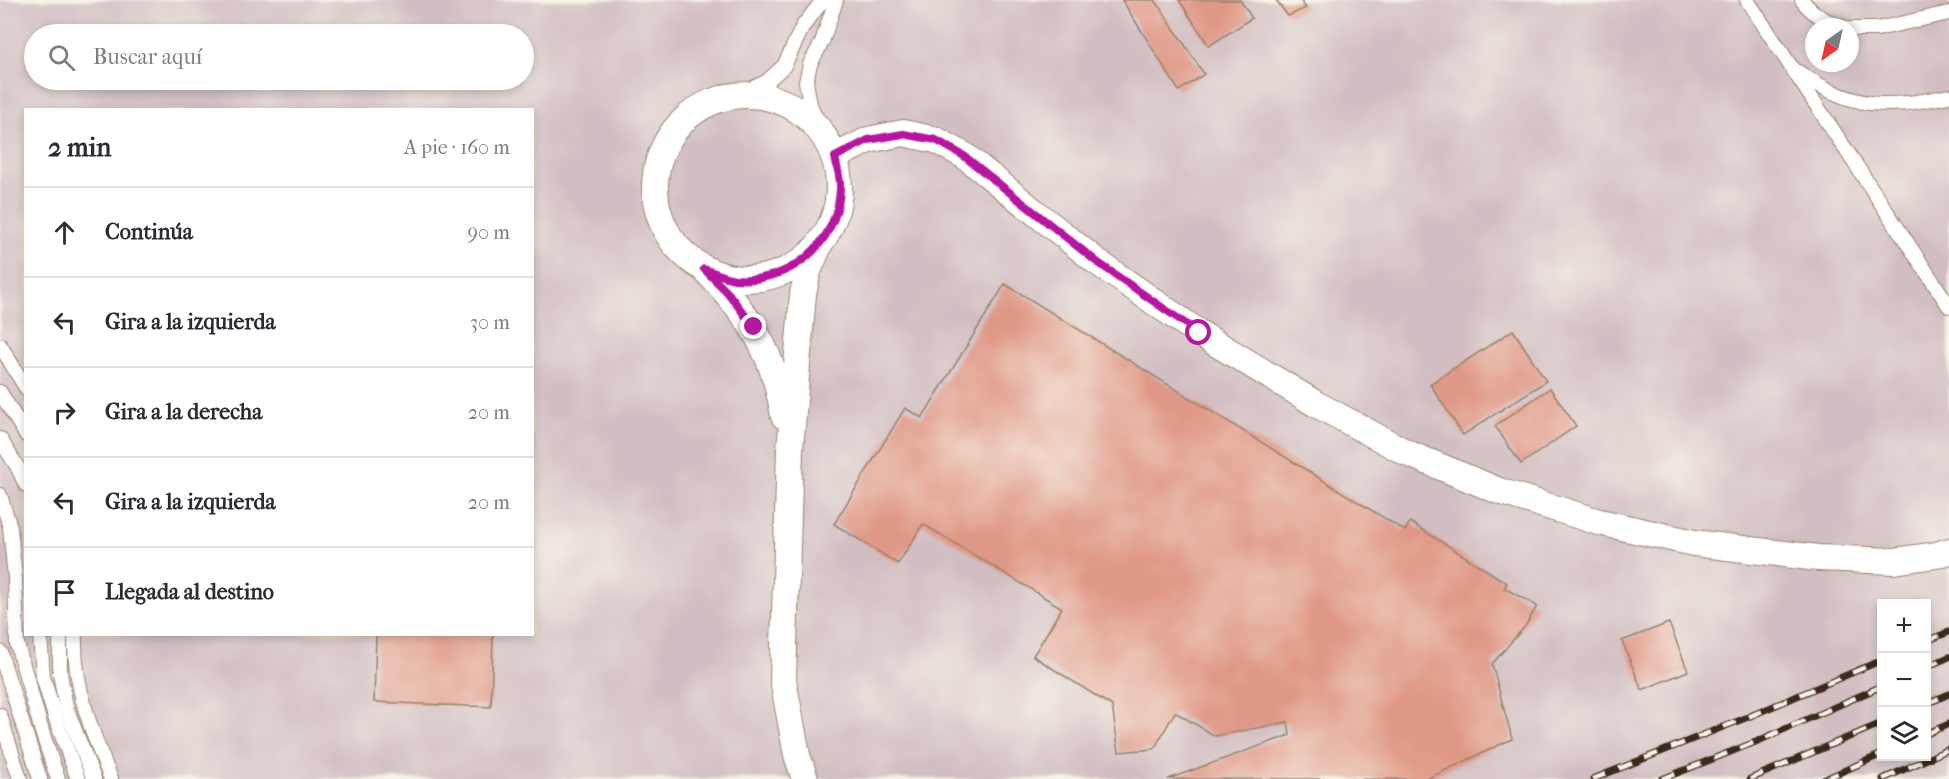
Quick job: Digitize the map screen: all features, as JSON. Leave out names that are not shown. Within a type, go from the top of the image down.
[{"type":"street","points":[[790,449],[780,390],[771,361],[754,327],[728,293],[704,269],[680,252],[663,227],[654,198],[656,168],[666,140],[685,117],[710,101],[740,94],[769,97],[797,109],[820,130],[835,157],[840,189],[834,220],[808,271],[802,294],[790,449],[783,680],[797,755],[805,779]]},
{"type":"street","points":[[835,157],[868,140],[903,134],[936,140],[964,156],[1097,262],[1199,333],[1316,404],[1407,453],[1499,491],[1599,522],[1694,543],[1818,558],[1894,561],[1936,555],[1949,550]]},
{"type":"street","points":[[704,269],[734,279],[766,278],[795,267],[819,247]]},
{"type":"lane","points":[[740,94],[766,82],[784,66],[803,26],[823,0]]},
{"type":"lane","points":[[820,130],[810,104],[806,82],[810,64],[822,42],[836,0]]},
{"type":"lane","points":[[1747,0],[1949,306]]},
{"type":"lane","points":[[1802,0],[1806,6],[1822,18]]},
{"type":"lane","points":[[1859,29],[1877,29],[1949,13]]},
{"type":"lane","points":[[1792,67],[1823,89],[1878,105],[1905,105],[1949,96]]},
{"type":"lane","points":[[0,345],[24,385]]},
{"type":"lane","points":[[0,392],[24,432]]},
{"type":"lane","points":[[0,439],[24,481]]},
{"type":"lane","points":[[0,495],[10,528],[15,578],[17,644],[58,779]]},
{"type":"lane","points":[[40,636],[43,677],[78,779]]},
{"type":"lane","points":[[60,636],[60,672],[66,707],[94,779]]},
{"type":"lane","points":[[75,636],[77,672],[82,696],[91,731],[111,779]]},
{"type":"lane","points":[[0,652],[40,779]]},
{"type":"lane","points":[[0,715],[20,779]]},
{"type":"shaded area","points":[[0,0],[1949,0],[1949,779],[0,779]]},
{"type":"building","points":[[1122,0],[1155,0],[1204,74],[1179,91]]},
{"type":"building","points":[[1179,0],[1240,0],[1252,18],[1209,46]]},
{"type":"building","points":[[1276,0],[1300,0],[1306,8],[1288,16]]},
{"type":"building","points":[[1005,284],[1405,531],[1410,522],[1507,583],[1504,588],[1537,606],[1526,625],[1492,664],[1512,739],[1427,779],[1168,779],[1290,735],[1288,722],[1215,736],[1175,712],[1154,749],[1119,752],[1112,706],[1033,656],[1062,608],[923,524],[898,564],[834,524],[905,408],[922,418]]},
{"type":"building","points":[[1513,330],[1546,381],[1463,435],[1430,384]]},
{"type":"building","points":[[1550,388],[1576,426],[1521,464],[1495,426]]},
{"type":"building","points":[[1669,623],[1688,671],[1642,690],[1622,641]]},
{"type":"building","points":[[376,636],[493,636],[491,707],[374,702]]},
{"type":"railway","points":[[1931,639],[1949,632]]},
{"type":"railway","points":[[1931,665],[1949,657]]},
{"type":"railway","points":[[1593,779],[1877,662]]},
{"type":"railway","points":[[1662,779],[1758,741],[1877,688]]},
{"type":"railway","points":[[1931,702],[1949,694]]},
{"type":"railway","points":[[1931,732],[1949,724]]},
{"type":"railway","points":[[1750,779],[1877,725]]},
{"type":"railway","points":[[1883,779],[1949,749]]},
{"type":"railway","points":[[1825,779],[1877,756]]},
{"type":"route","points":[[754,327],[728,293],[704,269],[734,279],[766,278],[795,267],[819,247],[834,220],[840,189],[835,157],[868,140],[903,134],[936,140],[964,156],[1097,262],[1199,333]]}]
